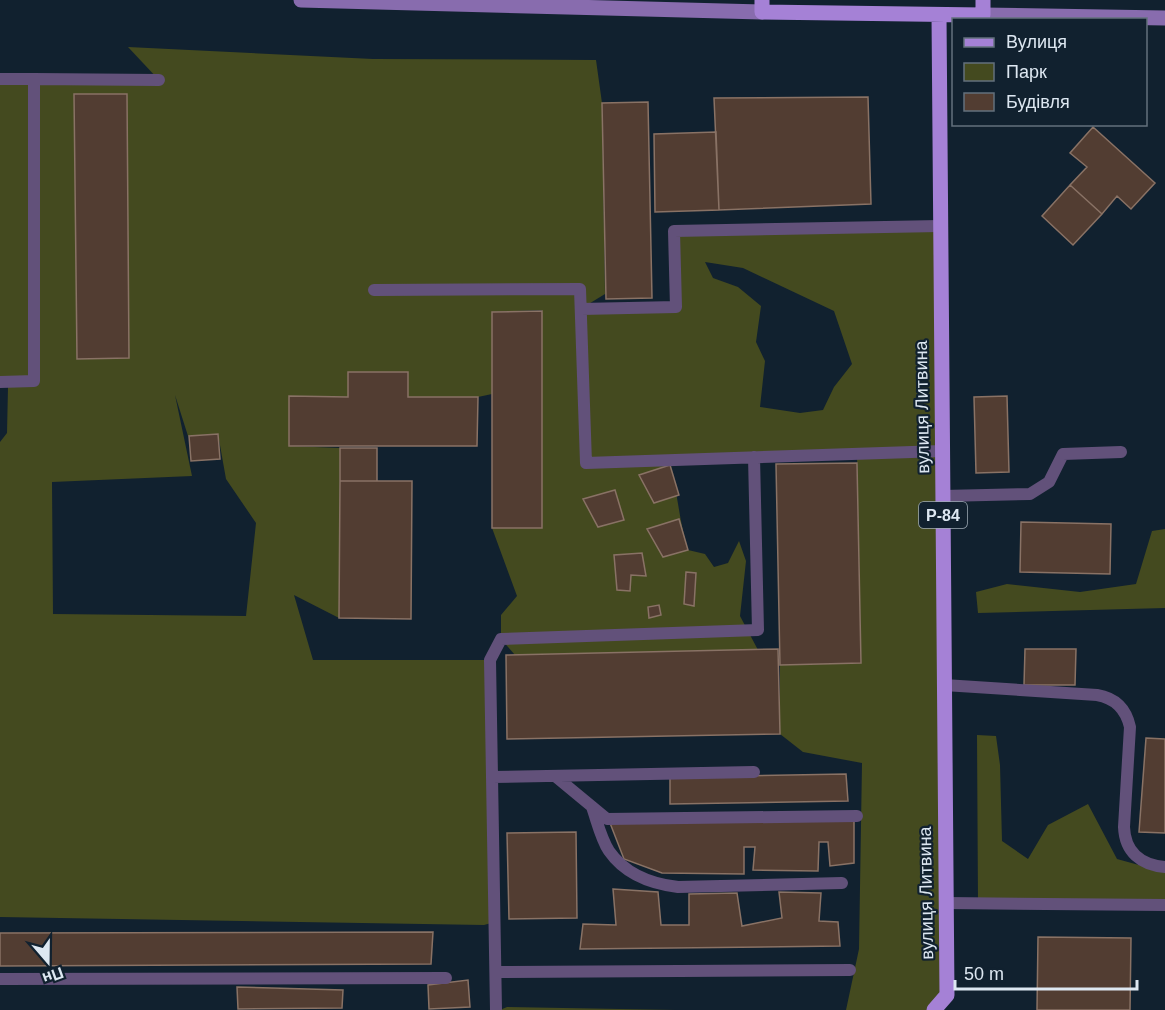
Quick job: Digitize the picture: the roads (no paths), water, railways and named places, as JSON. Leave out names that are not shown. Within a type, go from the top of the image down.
[{"type":"main road","points":[[762,6],[939,15],[983,8]]},
{"type":"main road","name":"вулиця Литвина","points":[[934,1010],[947,1003],[939,15]]},
{"type":"street","points":[[301,0],[762,6]]},
{"type":"street","points":[[983,8],[1165,18]]},
{"type":"lane","points":[[0,79],[159,80]]},
{"type":"lane","points":[[0,382],[34,381],[34,79]]},
{"type":"lane","points":[[581,309],[676,307],[674,231],[940,226]]},
{"type":"lane","points":[[375,290],[580,289],[586,463],[942,451]]},
{"type":"lane","points":[[943,496],[1030,494],[1049,482],[1063,454],[1121,452]]},
{"type":"lane","points":[[496,1010],[490,660],[501,639],[758,630],[754,457]]},
{"type":"lane","points":[[944,685],[1096,695],[1116,703],[1125,713],[1130,727],[1124,827],[1126,842],[1133,854],[1144,862],[1165,867]]},
{"type":"lane","points":[[492,777],[754,772]]},
{"type":"lane","points":[[555,776],[607,819],[857,816]]},
{"type":"lane","points":[[592,806],[609,851],[630,872],[659,885],[678,888],[842,883]]},
{"type":"lane","points":[[946,903],[1165,905]]},
{"type":"lane","points":[[496,972],[850,970]]},
{"type":"lane","points":[[0,979],[446,978]]}]
